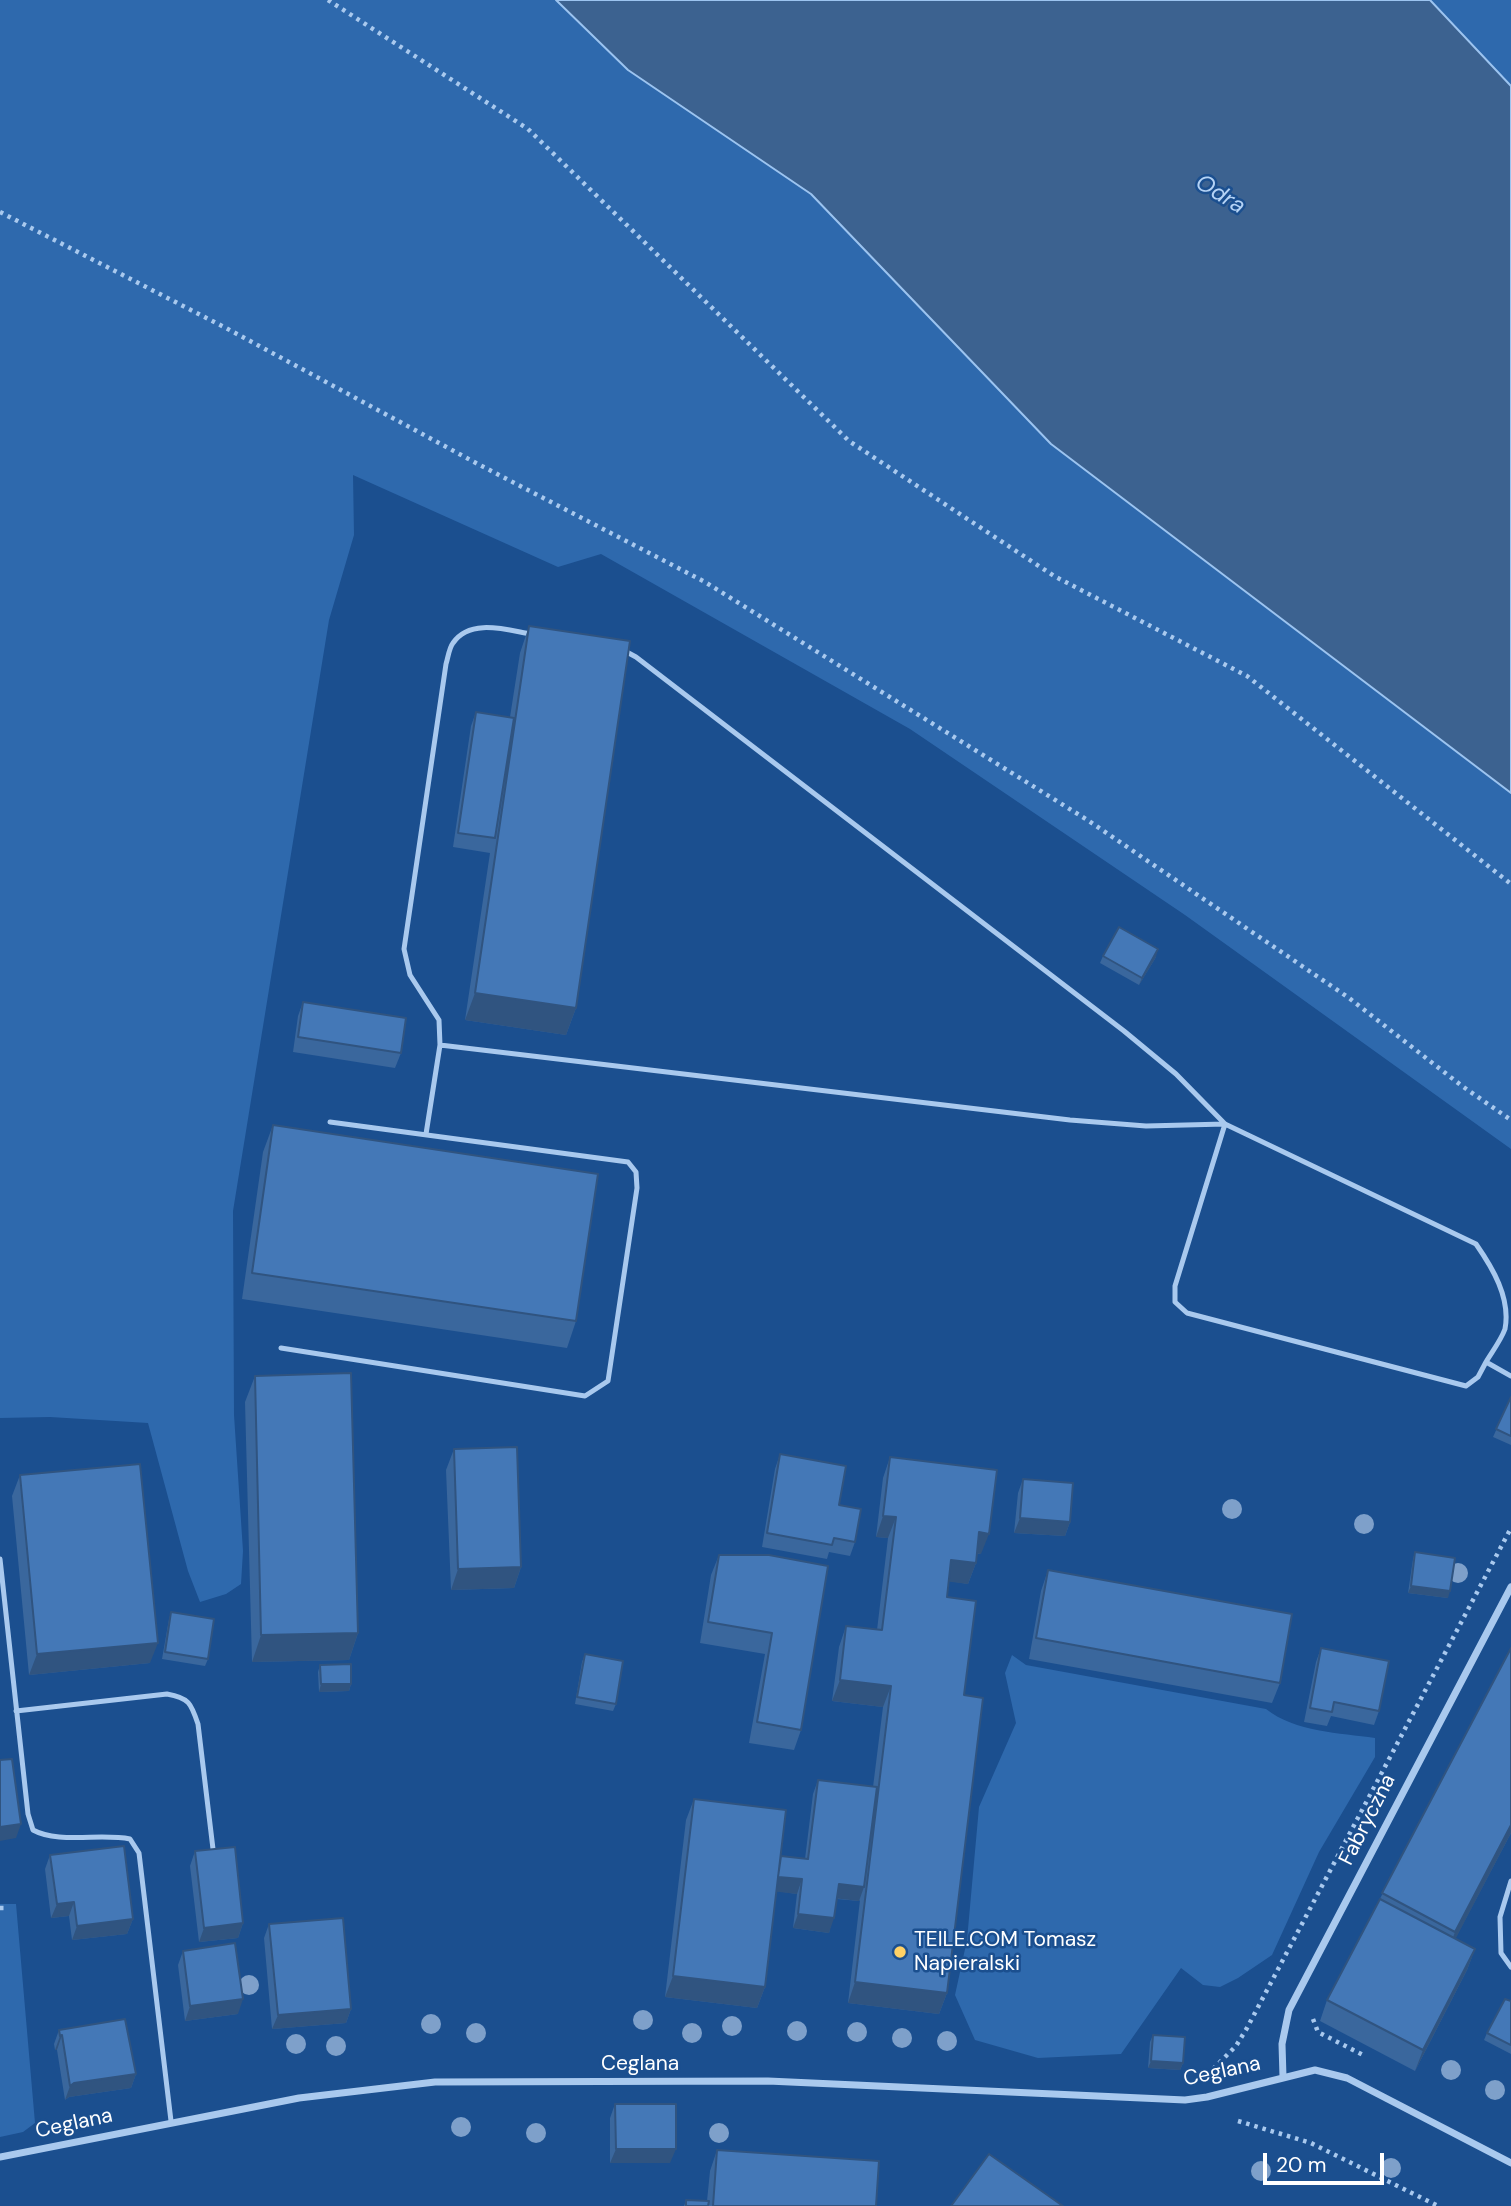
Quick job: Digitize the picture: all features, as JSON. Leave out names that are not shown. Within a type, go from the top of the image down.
[{"type":"street","name":"Fabryczna","points":[[1283,2077],[1282,2044],[1289,2010],[1511,1587]]},
{"type":"street","name":"Ceglana","points":[[0,2157],[299,2098],[435,2082],[768,2081],[1185,2100],[1315,2070],[1347,2078],[1511,2163]]},
{"type":"lane","points":[[426,1134],[440,1045],[439,1020],[410,975],[404,949],[446,664],[453,643],[468,631],[491,627],[544,636]]},
{"type":"lane","points":[[610,648],[623,650],[636,657],[1028,956],[1176,1074],[1225,1124],[1476,1244],[1497,1275],[1506,1306],[1505,1329],[1478,1377],[1466,1386],[1187,1313],[1175,1302],[1175,1286],[1225,1124]]},
{"type":"lane","points":[[440,1045],[1070,1120],[1146,1126],[1225,1124]]},
{"type":"lane","points":[[281,1348],[585,1396],[608,1381],[637,1188],[636,1172],[628,1162],[330,1122]]},
{"type":"lane","points":[[1486,1362],[1511,1376]]},
{"type":"lane","points":[[0,1559],[28,1814],[33,1830],[44,1836],[115,1836],[130,1839],[139,1853],[172,2122]]},
{"type":"lane","points":[[16,1711],[167,1694],[184,1698],[193,1708],[198,1724],[214,1849]]},
{"type":"lane","points":[[1511,1881],[1500,1917],[1501,1953],[1511,1967]]},
{"type":"path","points":[[328,0],[528,129],[849,442],[1054,576],[1247,677],[1511,884]]},
{"type":"path","points":[[0,212],[226,327],[476,463],[705,582],[1089,821],[1349,998],[1462,1086],[1511,1120]]},
{"type":"path","points":[[1204,2074],[1228,2055],[1247,2028],[1511,1528]]},
{"type":"path","points":[[0,1908],[8,1908]]},
{"type":"path","points":[[1316,2009],[1313,2018],[1318,2032],[1366,2057]]},
{"type":"path","points":[[1238,2121],[1311,2143],[1438,2206]]},
{"type":"shaded area","points":[[0,0],[556,0],[628,70],[811,194],[1051,444],[1511,793],[1511,1149],[1185,915],[910,729],[601,554],[558,567],[353,475],[354,535],[329,620],[233,1211],[234,1415],[243,1551],[241,1584],[226,1594],[200,1602],[188,1571],[148,1423],[50,1417],[0,1418]]},
{"type":"shaded area","points":[[1430,0],[1511,0],[1511,86]]},
{"type":"shaded area","points":[[1012,1655],[1026,1665],[1266,1709],[1290,1723],[1304,1727],[1375,1738],[1375,1757],[1319,1852],[1272,1955],[1220,1987],[1203,1985],[1181,1968],[1121,2054],[1038,2058],[975,2040],[955,1995],[967,1940],[979,1807],[1016,1723],[1005,1673]]},
{"type":"shaded area","points":[[0,1904],[16,1904],[35,2123],[23,2132],[0,2137]]},
{"type":"water","name":"Odra","points":[[556,0],[1430,0],[1511,86],[1511,793],[1051,444],[811,194],[628,70]]},
{"type":"building","points":[[529,626],[630,641],[576,1008],[475,993]]},
{"type":"building","points":[[476,712],[514,718],[495,838],[458,833]]},
{"type":"building","points":[[1119,927],[1158,949],[1142,978],[1103,956]]},
{"type":"building","points":[[303,1002],[406,1018],[401,1053],[298,1037]]},
{"type":"building","points":[[273,1125],[598,1174],[576,1321],[252,1273]]},
{"type":"building","points":[[351,1373],[358,1633],[261,1635],[255,1376]]},
{"type":"building","points":[[1511,1397],[1511,1436],[1496,1429]]},
{"type":"building","points":[[517,1447],[521,1567],[458,1569],[454,1449]]},
{"type":"building","points":[[780,1454],[846,1466],[839,1505],[861,1509],[855,1542],[834,1538],[832,1545],[767,1533]]},
{"type":"building","points":[[890,1457],[997,1470],[989,1534],[979,1532],[976,1563],[951,1560],[947,1597],[976,1601],[964,1695],[983,1698],[947,1993],[855,1982],[891,1686],[840,1680],[846,1626],[882,1630],[896,1517],[883,1516]]},
{"type":"building","points":[[140,1464],[158,1643],[37,1654],[20,1475]]},
{"type":"building","points":[[1023,1479],[1073,1483],[1070,1522],[1020,1518]]},
{"type":"building","points":[[1415,1552],[1455,1558],[1450,1591],[1411,1586]]},
{"type":"building","points":[[719,1555],[769,1555],[828,1566],[801,1730],[757,1722],[772,1633],[708,1622]]},
{"type":"building","points":[[1048,1570],[1292,1614],[1280,1683],[1036,1638]]},
{"type":"building","points":[[171,1612],[214,1619],[208,1659],[165,1652]]},
{"type":"building","points":[[1321,1648],[1389,1661],[1379,1711],[1334,1702],[1332,1712],[1310,1708]]},
{"type":"building","points":[[1511,1648],[1511,1825],[1455,1932],[1382,1893]]},
{"type":"building","points":[[585,1654],[623,1661],[616,1704],[577,1697]]},
{"type":"building","points":[[351,1664],[351,1684],[321,1684],[320,1665]]},
{"type":"building","points":[[12,1759],[21,1824],[0,1827],[0,1760]]},
{"type":"building","points":[[818,1780],[877,1787],[864,1887],[839,1884],[834,1918],[798,1914],[802,1879],[778,1877],[781,1856],[808,1859]]},
{"type":"building","points":[[694,1799],[786,1810],[765,1987],[673,1976]]},
{"type":"building","points":[[124,1846],[133,1919],[77,1926],[74,1902],[57,1904],[50,1855]]},
{"type":"building","points":[[235,1847],[243,1923],[204,1928],[195,1851]]},
{"type":"building","points":[[1380,1899],[1475,1949],[1423,2050],[1327,2000]]},
{"type":"building","points":[[343,1918],[351,2009],[278,2015],[269,1924]]},
{"type":"building","points":[[235,1943],[243,1999],[190,2006],[183,1951]]},
{"type":"building","points":[[1505,1999],[1511,2001],[1511,2045],[1487,2033]]},
{"type":"building","points":[[125,2019],[136,2074],[74,2083],[70,2086],[59,2030]]},
{"type":"building","points":[[1153,2035],[1185,2037],[1183,2063],[1151,2061]]},
{"type":"building","points":[[615,2104],[676,2104],[676,2149],[616,2149]]},
{"type":"building","points":[[717,2150],[879,2161],[876,2206],[713,2206]]},
{"type":"building","points":[[989,2154],[1063,2206],[951,2206]]},
{"type":"building","points":[[686,2200],[709,2201],[708,2206],[686,2206]]},
{"type":"place","name":"TEILE.COM Tomasz Napieralski","points":[[900,1952]]}]
